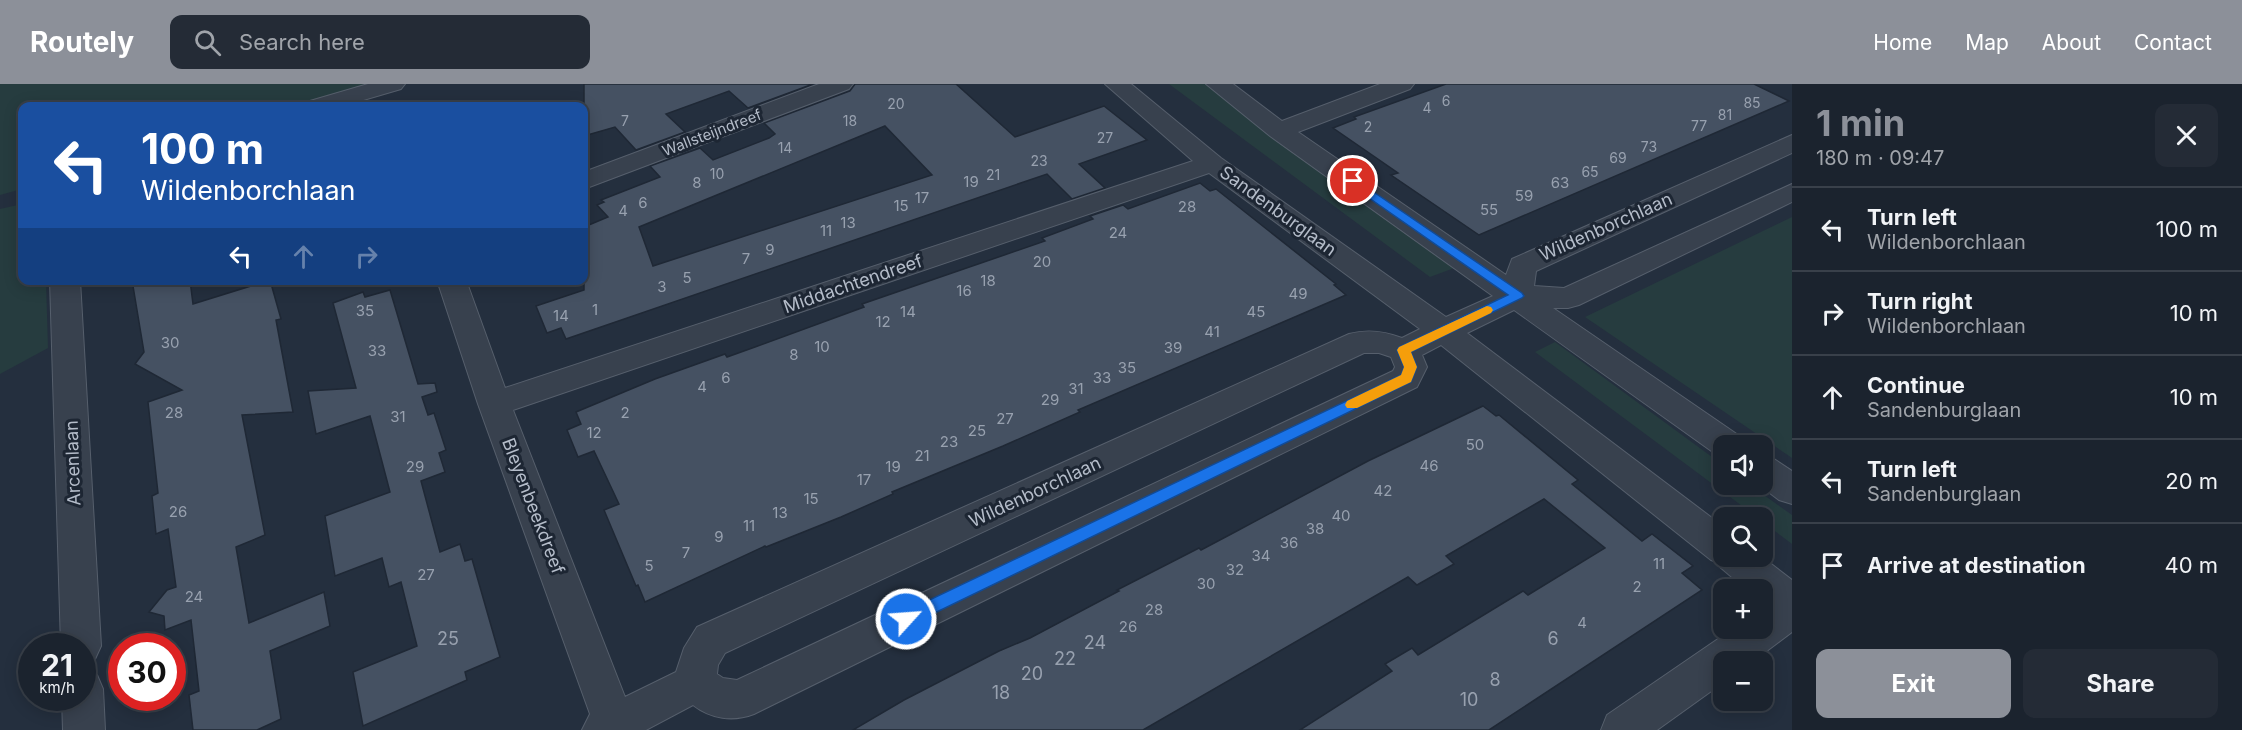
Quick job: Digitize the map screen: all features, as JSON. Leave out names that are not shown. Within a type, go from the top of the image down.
[{"type":"street","points":[[332,102],[393,84]]},
{"type":"street","name":"Wallsteijndreef","points":[[588,179],[841,84]]},
{"type":"street","name":"Sandenburglaan","points":[[1117,84],[1212,163],[1444,331],[1713,540]]},
{"type":"street","points":[[1218,84],[1714,435]]},
{"type":"street","points":[[1280,130],[1402,84]]},
{"type":"street","name":"Wildenborchlaan","points":[[1518,296],[1522,266],[1792,143]]},
{"type":"street","name":"Middachtendreef","points":[[494,404],[1212,163]]},
{"type":"street","points":[[612,728],[695,683],[715,697],[739,700],[1406,379],[1411,367],[1404,350],[1518,296],[1568,298],[1792,192]]},
{"type":"street","name":"Arcenlaan","points":[[65,285],[80,633]]},
{"type":"street","name":"Bleyenbeekdreef","points":[[453,285],[612,728]]},
{"type":"street","name":"Wildenborchlaan","points":[[695,683],[698,661],[711,640],[1360,342],[1381,342],[1404,350]]},
{"type":"street","points":[[1773,477],[1792,490]]},
{"type":"street","points":[[1747,567],[1792,603]]},
{"type":"street","points":[[1622,730],[1792,610]]},
{"type":"street","points":[[83,711],[84,730]]},
{"type":"green space","points":[[0,84],[368,84],[309,102],[18,102],[18,190],[0,195]]},
{"type":"green space","points":[[1169,84],[1215,84],[1465,264],[1430,277]]},
{"type":"green space","points":[[18,205],[18,285],[46,285],[48,348],[0,374],[0,209]]},
{"type":"green space","points":[[1792,217],[1792,458],[1773,445],[1773,435],[1758,435],[1585,317]]},
{"type":"green space","points":[[1555,342],[1713,458],[1713,484],[1535,352]]},
{"type":"green space","points":[[1727,495],[1764,495],[1792,515],[1792,544],[1773,530],[1773,507],[1744,507]]},
{"type":"building","points":[[584,84],[813,84],[748,108],[729,91],[666,114],[685,132],[636,150],[615,127],[588,135],[588,102],[584,102]]},
{"type":"building","points":[[855,84],[956,84],[1015,137],[1104,106],[1147,140],[1079,164],[1105,188],[1072,199],[1047,174],[566,339],[561,328],[547,333],[536,306],[584,290],[584,285],[588,285],[588,225],[608,217],[597,205],[604,202],[601,200],[660,177],[650,166],[700,148],[713,160],[769,138],[775,134],[764,123],[850,91]],"holes":[[[885,126],[932,175],[653,266],[639,227]]]},
{"type":"building","points":[[1446,84],[1754,84],[1789,101],[1479,235],[1391,175],[1398,173],[1333,128],[1356,119],[1354,117]]},
{"type":"building","points":[[1200,183],[1210,191],[1216,189],[1336,284],[1334,285],[1346,295],[1078,410],[1080,412],[892,492],[893,494],[841,517],[765,546],[645,602],[604,510],[619,504],[594,451],[578,457],[567,430],[581,424],[576,412],[655,379],[725,354],[727,357],[864,307],[862,304],[1045,241],[1042,238],[1093,219],[1090,216],[1123,205],[1128,209]]},
{"type":"building","points":[[133,285],[191,285],[193,304],[254,285],[271,285],[281,319],[276,320],[293,412],[242,415],[265,535],[236,547],[249,623],[324,592],[330,626],[270,651],[281,719],[257,730],[193,730],[189,695],[199,691],[191,620],[165,630],[164,616],[149,612],[167,590],[176,587],[168,529],[156,534],[152,496],[158,493],[148,402],[182,390],[135,364],[144,352]]},
{"type":"building","points":[[390,290],[418,384],[435,383],[437,392],[422,397],[428,415],[434,413],[446,450],[439,453],[445,472],[421,481],[440,552],[460,544],[465,561],[472,559],[500,657],[465,672],[467,680],[363,726],[353,672],[417,646],[401,582],[389,587],[382,558],[335,576],[325,516],[390,492],[370,416],[316,434],[308,391],[356,388],[333,303],[363,292],[365,297]]},
{"type":"building","points":[[1483,406],[1496,416],[1499,415],[1578,480],[1572,484],[1642,541],[1652,534],[1693,566],[1682,573],[1702,590],[1489,730],[1300,730],[1392,671],[1385,664],[1412,648],[1418,655],[1523,591],[1528,595],[1605,548],[1544,499],[1446,556],[1454,564],[1417,585],[1408,577],[1143,730],[853,730],[904,700],[999,651],[1030,638],[1119,591],[1117,590],[1199,548],[1201,550],[1368,461]]},
{"type":"slow traffic","points":[[1352,405],[1406,379],[1411,367],[1404,350],[1487,310]]},
{"type":"route","points":[[906,619],[1406,379],[1411,367],[1404,350],[1518,296],[1353,181]]}]
